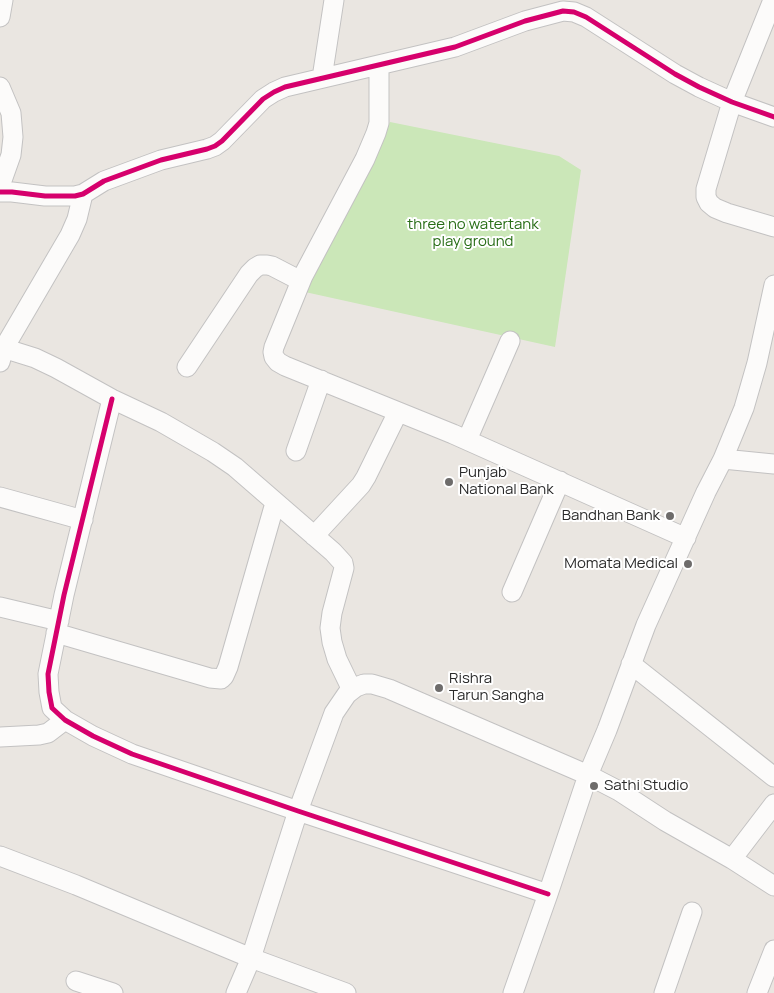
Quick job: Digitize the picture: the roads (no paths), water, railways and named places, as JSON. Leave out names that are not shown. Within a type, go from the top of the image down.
[{"type":"street","points":[[0,17],[3,0]]},
{"type":"street","points":[[322,78],[334,0]]},
{"type":"street","points":[[773,0],[732,102],[706,189],[706,197],[715,208],[774,227]]},
{"type":"street","points":[[0,192],[45,196],[75,196],[83,194],[104,181],[153,163],[215,146],[263,99],[285,87],[455,47],[525,21],[576,6],[586,17],[675,74],[732,102],[774,117]]},
{"type":"street","points":[[379,66],[380,110],[376,133],[365,159],[301,281],[274,346],[274,358],[278,362],[467,440],[686,538]]},
{"type":"street","points":[[0,87],[11,113],[13,137],[11,155],[0,186]]},
{"type":"street","points":[[83,194],[78,219],[70,235],[1,352],[35,358],[112,399],[161,422],[213,452],[235,467],[333,552],[343,563],[344,568],[330,628],[337,659],[352,690]]},
{"type":"street","points":[[187,368],[249,274],[255,268],[260,265],[272,266],[301,281]]},
{"type":"street","points":[[513,993],[588,775],[605,737],[646,625],[706,492],[723,459],[744,408],[757,363],[774,285]]},
{"type":"street","points":[[467,440],[510,341]]},
{"type":"street","points":[[296,451],[321,380]]},
{"type":"street","points":[[112,399],[57,627],[48,674],[52,708],[65,720],[93,736],[132,754],[548,894]]},
{"type":"street","points":[[314,536],[361,485],[398,412]]},
{"type":"street","points":[[723,459],[774,464]]},
{"type":"street","points":[[512,592],[560,481]]},
{"type":"street","points":[[0,497],[83,520]]},
{"type":"street","points":[[0,607],[210,678],[221,679],[228,667],[275,503]]},
{"type":"street","points":[[632,664],[774,777]]},
{"type":"street","points":[[236,993],[250,958],[298,811],[334,713],[347,694],[364,684],[372,684],[389,690],[588,775],[619,791],[665,821],[732,859],[774,886]]},
{"type":"street","points":[[0,737],[48,733],[65,720]]},
{"type":"street","points":[[732,859],[774,804]]},
{"type":"street","points":[[0,856],[76,885],[250,958],[346,993]]},
{"type":"street","points":[[664,993],[692,912]]},
{"type":"street","points":[[757,993],[774,950]]},
{"type":"street","points":[[76,981],[113,993]]},
{"type":"place","name":"Punjab National Bank","points":[[449,482]]},
{"type":"place","name":"Bandhan Bank","points":[[670,516]]},
{"type":"place","name":"Momata Medical","points":[[688,564]]},
{"type":"place","name":"Rishra Tarun Sangha","points":[[439,688]]},
{"type":"place","name":"Sathi Studio","points":[[594,786]]},
{"type":"park label","name":"three no watertank play ground","points":[[473,234]]}]
